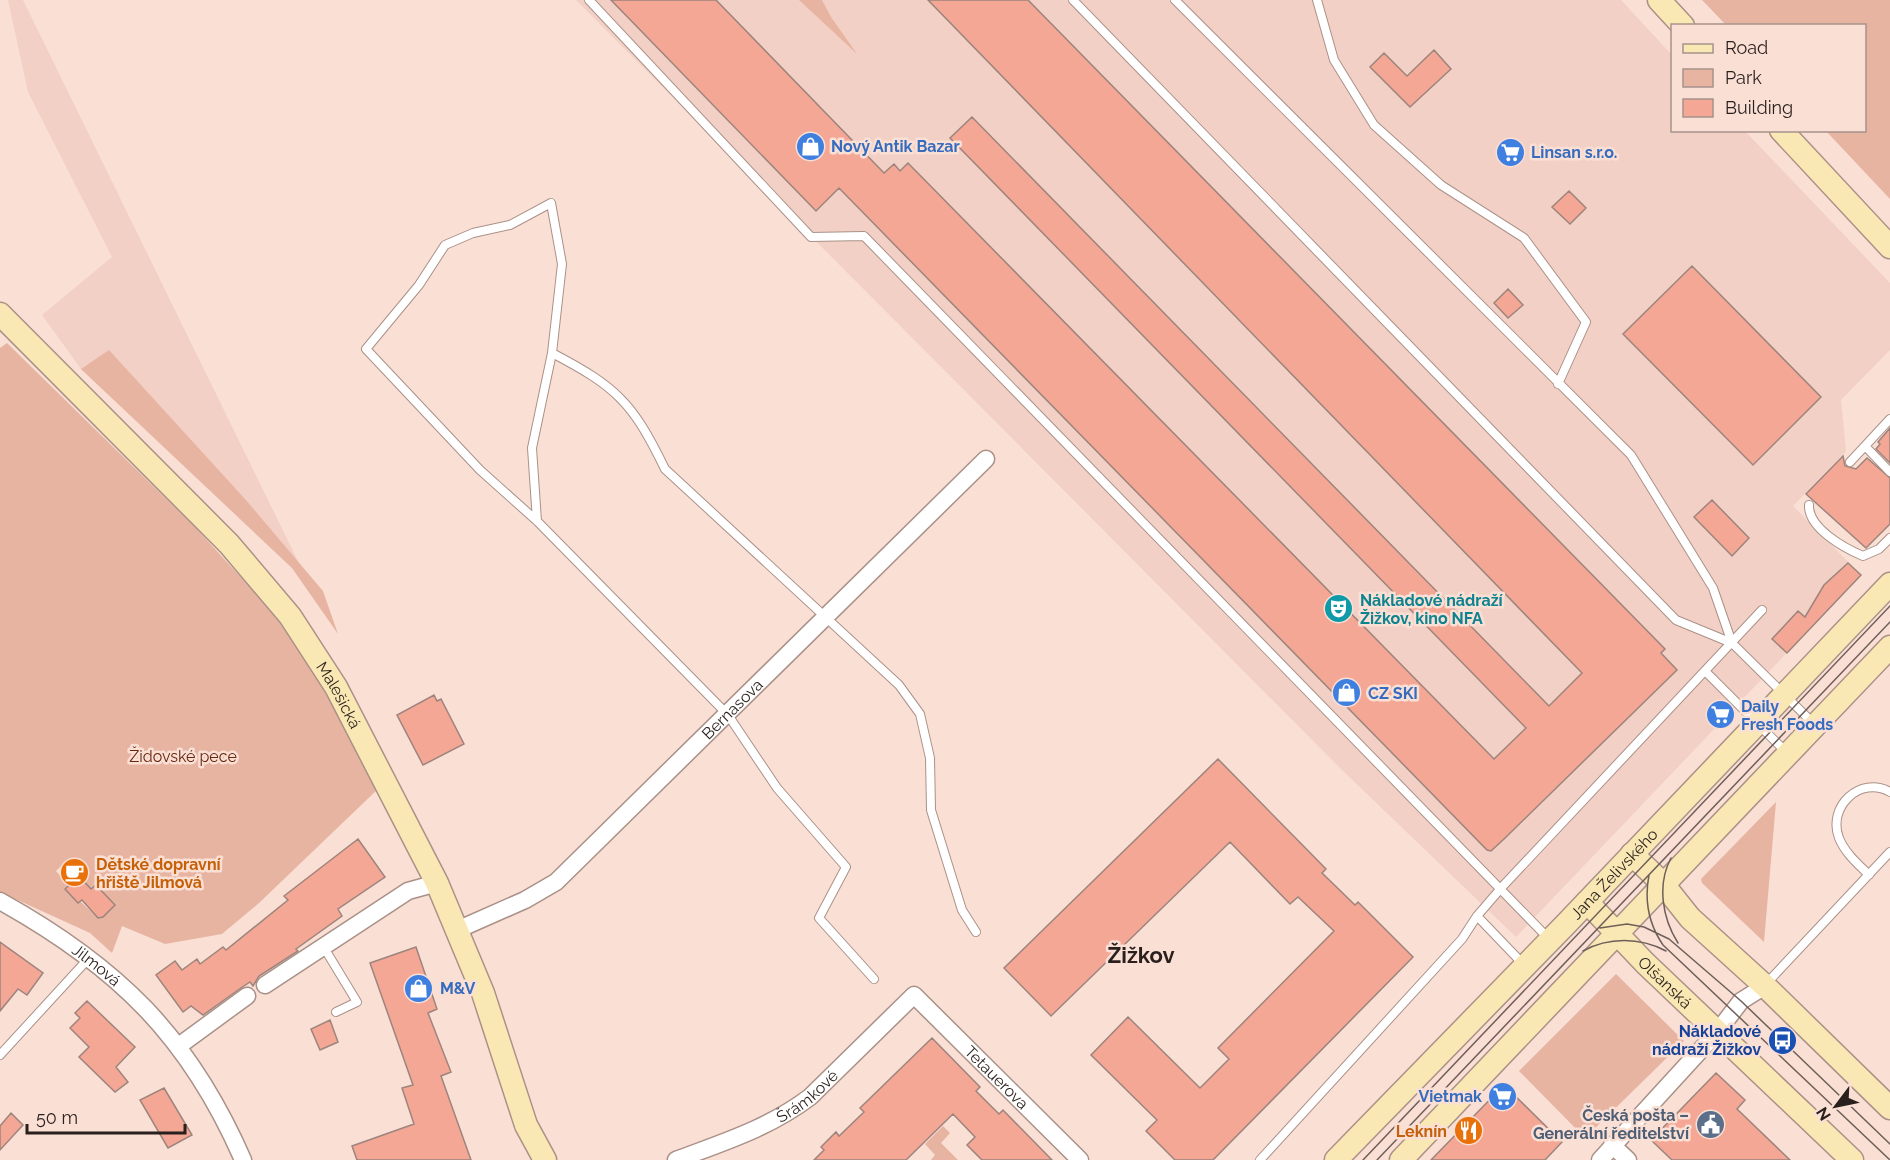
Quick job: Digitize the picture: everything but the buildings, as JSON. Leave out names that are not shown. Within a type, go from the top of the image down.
[{"type":"street","points":[[1659,0],[1681,24]]},
{"type":"street","points":[[1783,132],[1890,247]]},
{"type":"street","name":"Malešická","points":[[1,317],[229,544],[290,616],[336,687],[437,883],[483,993],[526,1125],[545,1160]]},
{"type":"street","name":"Bernasova","points":[[457,930],[525,900],[556,882],[986,459]]},
{"type":"street","name":"Jana Želivského","points":[[1336,1160],[1524,965],[1551,940],[1890,584]]},
{"type":"street","points":[[1401,1160],[1890,647]]},
{"type":"street","points":[[1632,854],[1663,884],[1690,918],[1765,986],[1890,1108]]},
{"type":"street","points":[[265,985],[408,891],[437,883]]},
{"type":"street","name":"Jilmová","points":[[0,901],[89,957],[128,989],[180,1045],[235,1140],[243,1160]]},
{"type":"street","name":"Olšanská","points":[[1587,902],[1615,933],[1852,1160]]},
{"type":"street","points":[[1600,1160],[1718,1031],[1741,1001],[1765,986]]},
{"type":"street","name":"Šrámkové","points":[[676,1160],[758,1130],[793,1110],[810,1097],[914,995]]},
{"type":"street","name":"Tetauerova","points":[[914,995],[1080,1160]]},
{"type":"street","points":[[180,1045],[248,996]]},
{"type":"street","points":[[1612,1145],[1628,1160]]},
{"type":"lane","points":[[589,0],[811,237],[864,236],[1502,887],[1551,940]]},
{"type":"lane","points":[[1073,0],[1676,620],[1732,644],[1815,725]]},
{"type":"lane","points":[[1175,0],[1631,455],[1713,588],[1732,644]]},
{"type":"lane","points":[[1317,0],[1334,60],[1374,125],[1441,185],[1524,238],[1586,322],[1558,384]]},
{"type":"lane","points":[[537,521],[532,448],[552,354],[562,264],[551,203],[510,225],[473,233],[445,245],[420,285],[366,349],[480,470],[537,521],[728,715],[777,788],[846,867],[819,918],[874,979]]},
{"type":"lane","points":[[552,354],[586,371],[620,396],[644,427],[665,469],[899,685],[920,714],[930,758],[932,810],[962,910],[976,932]]},
{"type":"lane","points":[[1850,462],[1890,419]]},
{"type":"lane","points":[[1865,446],[1890,472]]},
{"type":"lane","points":[[1809,506],[1808,514],[1814,523],[1863,556],[1879,549],[1890,538]]},
{"type":"lane","points":[[1260,1160],[1462,939],[1477,916],[1502,887],[1762,610]]},
{"type":"lane","points":[[1706,672],[1788,753]]},
{"type":"lane","points":[[1869,875],[1847,852],[1839,838],[1838,812],[1842,802],[1860,790],[1872,787],[1890,792]]},
{"type":"lane","points":[[1765,986],[1890,852]]},
{"type":"lane","points":[[1477,916],[1524,965]]},
{"type":"lane","points":[[323,946],[357,1002],[336,1012]]},
{"type":"lane","points":[[0,1055],[89,957]]},
{"type":"shaded area","points":[[8,0],[23,0],[320,606],[292,568],[81,369],[42,315],[112,257],[28,92]]},
{"type":"shaded area","points":[[576,0],[1621,0],[1671,54],[1671,132],[1746,132],[1890,283],[1890,350],[1841,400],[1846,451],[1793,506],[1861,575],[1516,937],[1342,770]]},
{"type":"green space","points":[[799,0],[822,0],[857,54]]},
{"type":"green space","points":[[1702,0],[1890,0],[1890,199],[1827,132],[1866,132],[1866,24],[1725,24]]},
{"type":"green space","name":"Židovské pece","points":[[7,343],[196,528],[277,617],[307,660],[378,789],[259,903],[222,934],[165,944],[122,926],[112,953],[90,933],[0,892],[0,348]],"holes":[[[66,861],[90,891],[96,885],[115,905],[98,918],[80,901],[77,903],[66,889],[69,886],[56,871]]]},
{"type":"green space","points":[[109,350],[245,499],[323,591],[338,634],[292,568],[81,369]]},
{"type":"green space","points":[[1776,802],[1764,942],[1702,883],[1701,879]]},
{"type":"green space","points":[[1616,974],[1684,1041],[1585,1138],[1519,1071]]},
{"type":"green space","points":[[943,1126],[950,1133],[941,1143],[958,1160],[931,1160],[935,1155],[925,1144]]},
{"type":"tram line","points":[[1363,1160],[1890,606]]},
{"type":"tram line","points":[[1377,1160],[1890,622]]},
{"type":"tram line","points":[[1671,858],[1664,879],[1663,901],[1668,923],[1678,943]]},
{"type":"tram line","points":[[1649,875],[1648,912],[1663,945],[1890,1160]]},
{"type":"tram line","points":[[1600,928],[1627,924],[1644,927],[1669,939],[1741,1001],[1890,1144]]},
{"type":"tram line","points":[[1583,951],[1603,943],[1624,940],[1646,943],[1666,951]]},
{"type":"place","name":"Nový Antik Bazar","points":[[810,146]]},
{"type":"place","name":"Linsan s.r.o.","points":[[1510,152]]},
{"type":"place","name":"Nákladové nádraží Žižkov, kino NFA","points":[[1339,609]]},
{"type":"place","name":"CZ SKI","points":[[1347,693]]},
{"type":"place","name":"Daily Fresh Foods","points":[[1720,715]]},
{"type":"place","name":"Dětské dopravní hřiště Jilmová","points":[[75,873]]},
{"type":"place","name":"M&V","points":[[419,988]]},
{"type":"place","name":"Nákladové nádraží Žižkov","points":[[1782,1040]]},
{"type":"place","name":"Vietmak","points":[[1503,1096]]},
{"type":"place","name":"Česká pošta – Generální ředitelství","points":[[1710,1124]]},
{"type":"place","name":"Leknín","points":[[1468,1131]]},
{"type":"district","name":"Žižkov","points":[[1141,955]]}]
